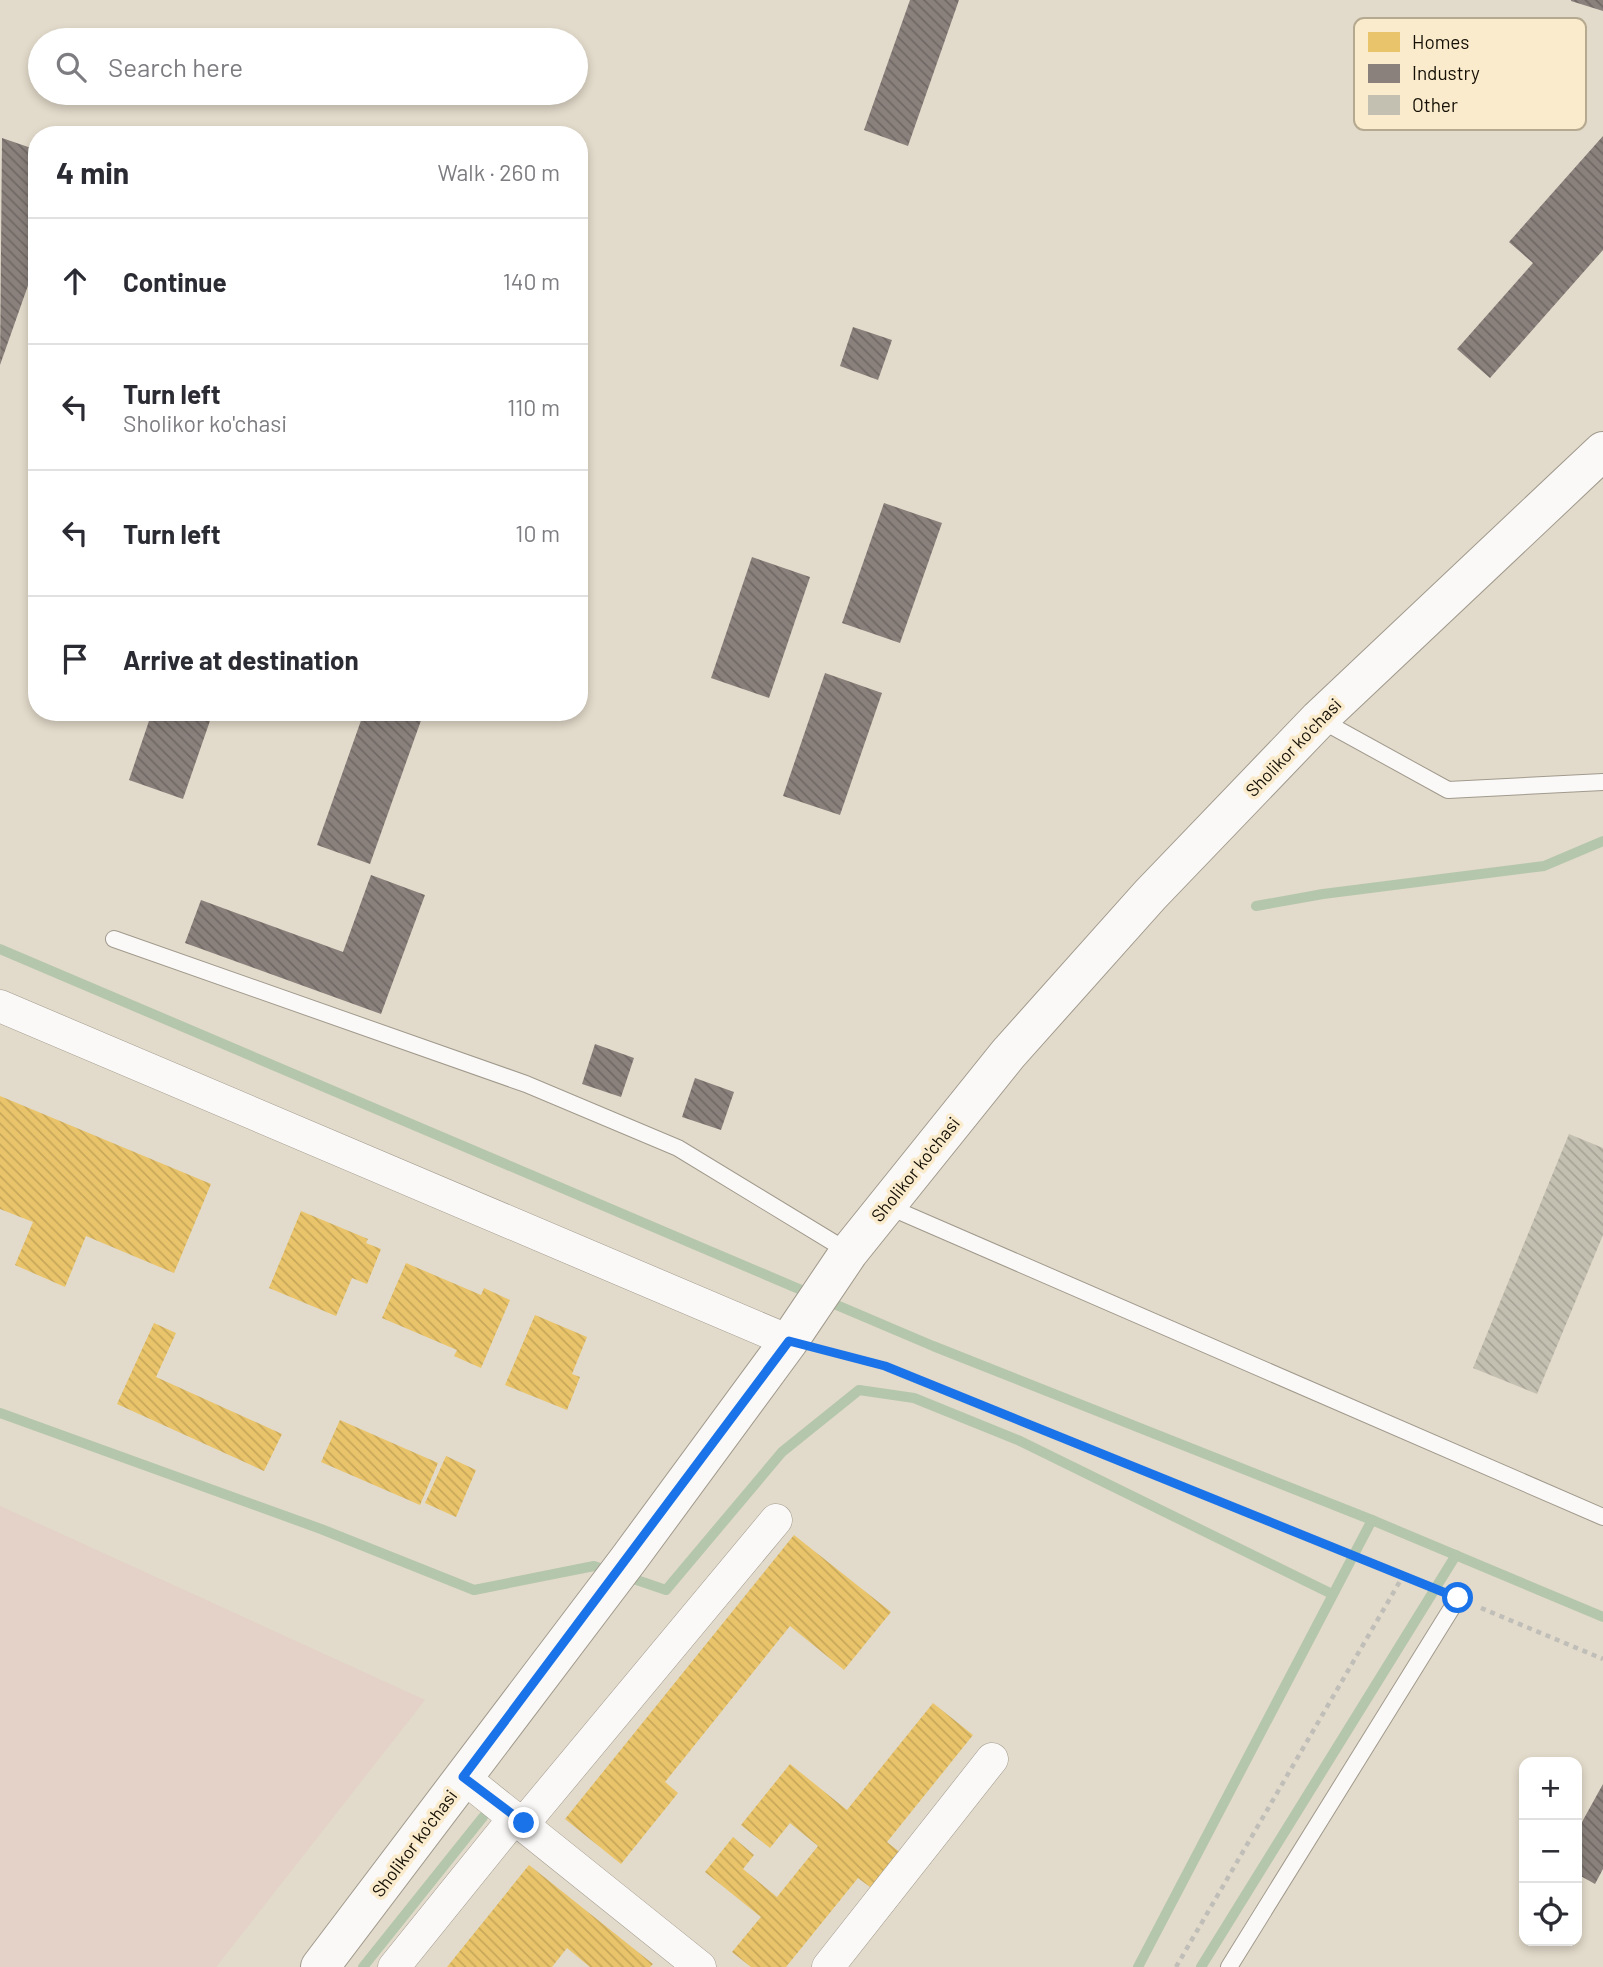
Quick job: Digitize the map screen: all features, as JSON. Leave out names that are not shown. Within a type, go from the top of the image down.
[{"type":"street","name":"Sholikor ko'chasi","points":[[320,1967],[621,1570],[789,1341],[884,1205],[1008,1054],[1150,895],[1319,719],[1603,451]]},
{"type":"street","points":[[0,1006],[789,1341]]},
{"type":"street","points":[[394,1967],[776,1520]]},
{"type":"street","points":[[828,1967],[992,1759]]},
{"type":"street","points":[[463,1777],[520,1820],[700,1967]]},
{"type":"lane","points":[[1319,719],[1448,790],[1603,782]]},
{"type":"lane","points":[[114,939],[526,1084],[678,1148],[849,1252]]},
{"type":"lane","points":[[884,1205],[1603,1517]]},
{"type":"lane","points":[[1229,1967],[1458,1598]]},
{"type":"path","points":[[789,1341],[885,1366],[1369,1560],[1603,1659]]},
{"type":"path","points":[[1176,1967],[1403,1576]]},
{"type":"shaded area","points":[[0,1506],[425,1700],[216,1967],[0,1967]]},
{"type":"building: Homes","points":[[0,1096],[211,1184],[174,1273],[86,1236],[65,1287],[15,1265],[33,1222],[0,1209]]},
{"type":"building: Homes","points":[[301,1211],[368,1239],[366,1243],[381,1249],[367,1284],[352,1278],[336,1316],[269,1288]]},
{"type":"building: Homes","points":[[406,1263],[481,1295],[484,1288],[510,1300],[481,1368],[454,1356],[457,1350],[382,1318]]},
{"type":"building: Homes","points":[[535,1315],[587,1337],[572,1374],[580,1377],[567,1410],[505,1385]]},
{"type":"building: Homes","points":[[154,1323],[176,1333],[156,1377],[282,1434],[264,1471],[117,1404]]},
{"type":"building: Homes","points":[[340,1420],[438,1463],[420,1505],[321,1462]]},
{"type":"building: Homes","points":[[446,1456],[476,1470],[456,1517],[425,1503]]},
{"type":"building: Homes","points":[[794,1535],[891,1612],[844,1670],[790,1626],[665,1782],[678,1793],[621,1864],[565,1819]]},
{"type":"building: Homes","points":[[933,1703],[973,1735],[887,1842],[902,1854],[874,1890],[858,1878],[786,1967],[751,1967],[732,1952],[761,1917],[705,1872],[733,1837],[754,1855],[743,1869],[777,1897],[818,1846],[790,1823],[770,1848],[741,1825],[790,1764],[847,1810]]},
{"type":"building: Homes","points":[[529,1865],[653,1964],[650,1967],[590,1967],[567,1948],[552,1967],[447,1967]]},
{"type":"building: Industry","points":[[910,0],[959,0],[908,146],[864,130]]},
{"type":"building: Industry","points":[[1603,0],[1603,11],[1571,1]]},
{"type":"building: Industry","points":[[1603,136],[1603,250],[1490,378],[1457,349],[1533,263],[1509,242]]},
{"type":"building: Industry","points":[[2,138],[28,147],[28,286],[0,365]]},
{"type":"building: Industry","points":[[853,327],[892,340],[878,380],[840,366]]},
{"type":"building: Industry","points":[[884,503],[942,523],[900,643],[842,623]]},
{"type":"building: Industry","points":[[752,557],[810,577],[769,698],[711,678]]},
{"type":"building: Industry","points":[[825,673],[882,693],[840,815],[783,796]]},
{"type":"building: Industry","points":[[149,721],[210,721],[183,799],[129,780]]},
{"type":"building: Industry","points":[[361,721],[421,721],[370,864],[317,845]]},
{"type":"building: Industry","points":[[371,875],[425,895],[381,1014],[185,943],[201,900],[343,952]]},
{"type":"building: Industry","points":[[595,1044],[634,1058],[621,1097],[582,1084]]},
{"type":"building: Industry","points":[[695,1078],[734,1092],[721,1130],[682,1117]]},
{"type":"building: Industry","points":[[1603,1784],[1603,1869],[1595,1884],[1582,1877],[1582,1822]]},
{"type":"building: Other","points":[[1569,1134],[1603,1148],[1603,1235],[1537,1394],[1473,1368]]},
{"type":"waterway","points":[[1256,906],[1323,894],[1544,866],[1603,841]]},
{"type":"waterway","points":[[0,949],[933,1346],[1372,1520],[1603,1617]]},
{"type":"waterway","points":[[625,1576],[666,1590],[782,1452],[859,1390],[914,1398],[1020,1441],[1332,1594]]},
{"type":"waterway","points":[[0,1413],[321,1529],[474,1590],[594,1566],[609,1571]]},
{"type":"waterway","points":[[1138,1967],[1372,1520]]},
{"type":"waterway","points":[[1201,1967],[1456,1555]]},
{"type":"waterway","points":[[363,1967],[483,1817]]},
{"type":"route","points":[[524,1823],[463,1777],[628,1560],[789,1341],[885,1366],[1458,1598]]}]
